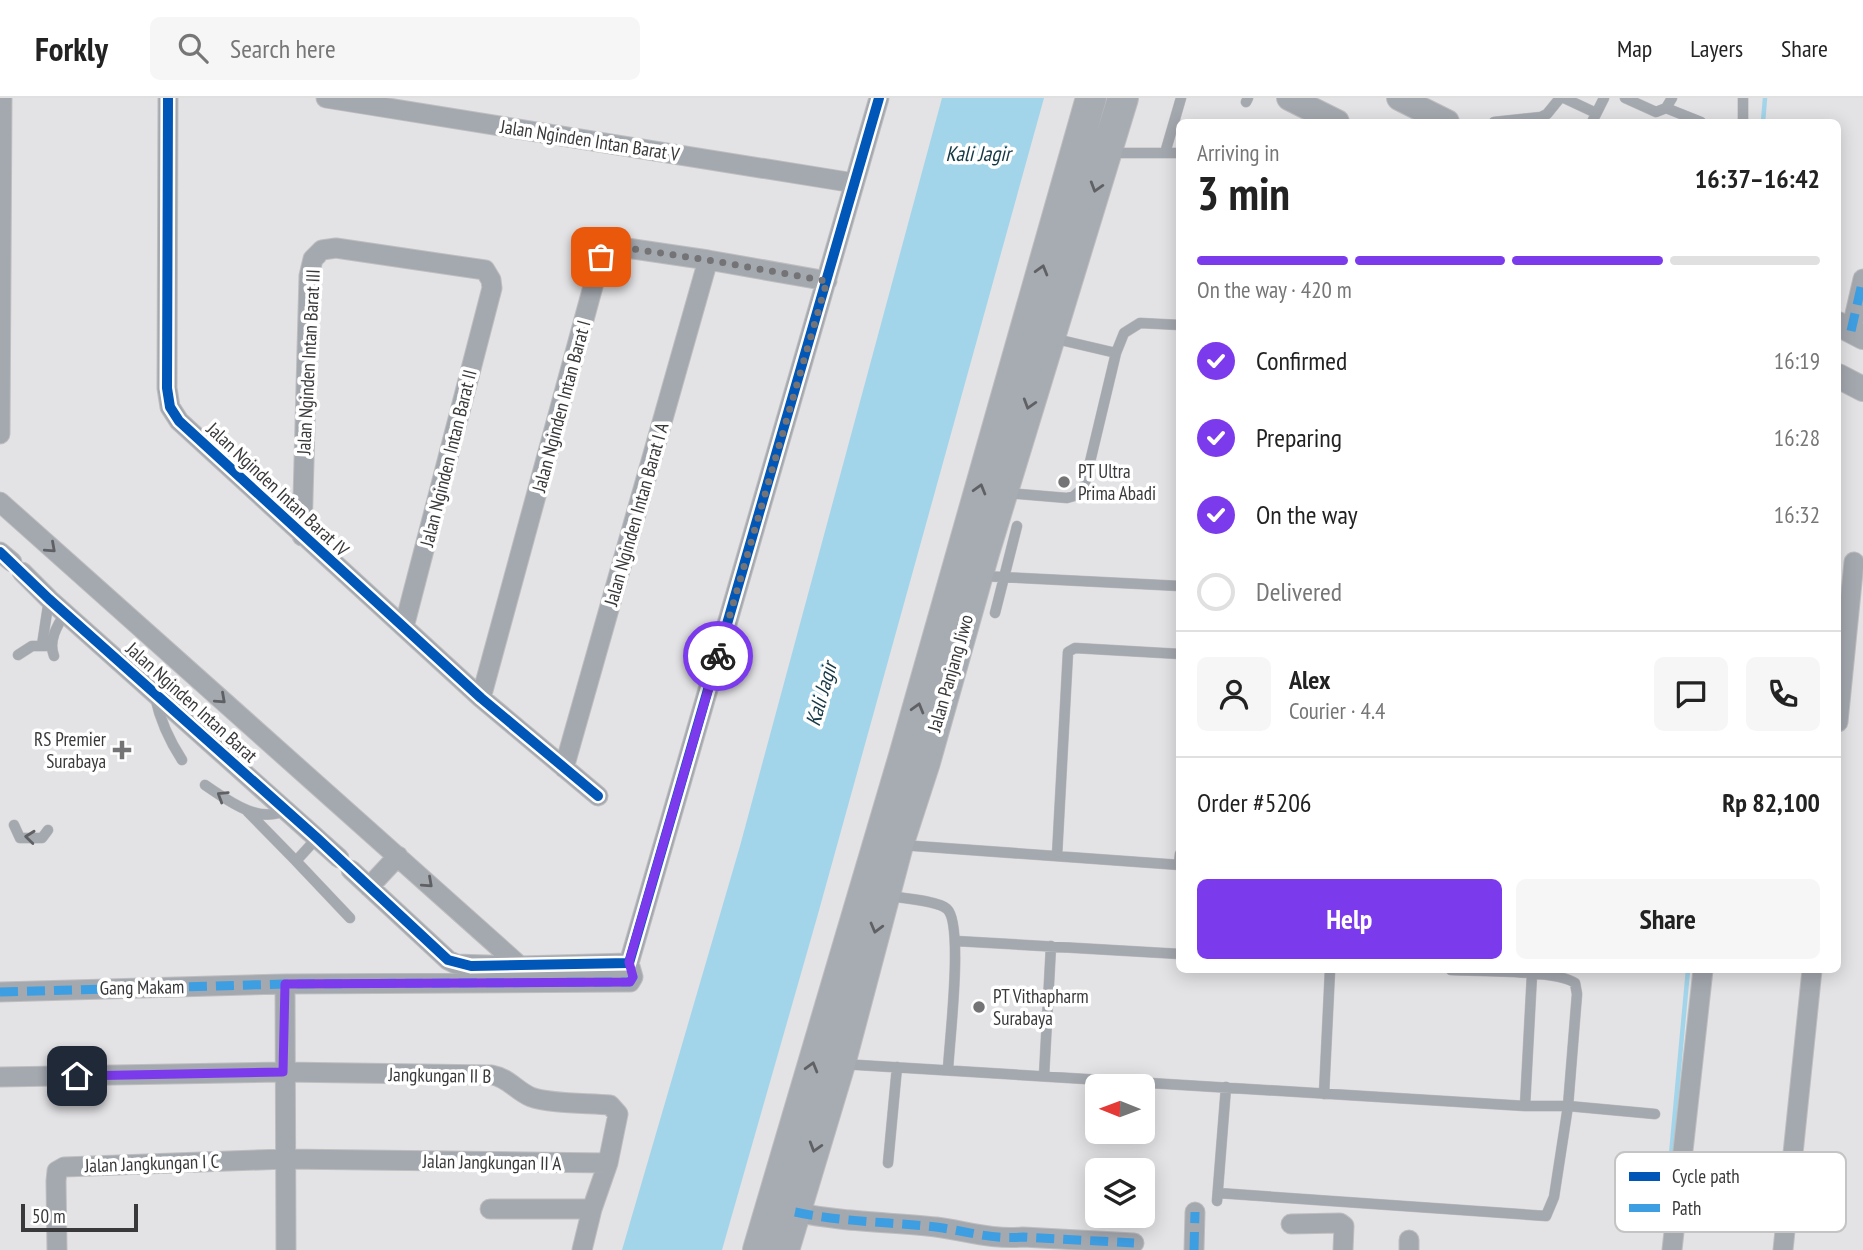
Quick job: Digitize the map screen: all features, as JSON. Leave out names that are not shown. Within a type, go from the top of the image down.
[{"type":"main road","name":"Jalan Panjang Jiwo","points":[[758,1250],[915,759],[1091,98]]},
{"type":"main road","name":"Jalan Panjang Jiwo","points":[[915,759],[991,576],[1002,492],[1123,98]]},
{"type":"main road","name":"Jalan Panjang Jiwo","points":[[784,1250],[840,1064],[885,895],[898,845],[903,796]]},
{"type":"street","points":[[0,434],[2,98]]},
{"type":"street","name":"Jalan Nginden Intan Barat IV","points":[[168,98],[167,388],[170,407],[179,421],[302,536],[481,698],[598,796]]},
{"type":"street","name":"Jalan Nginden Intan Barat V","points":[[326,98],[853,183]]},
{"type":"street","points":[[286,1250],[283,1072],[285,984],[630,982],[633,977],[629,962],[878,98]]},
{"type":"street","points":[[1289,98],[1331,119]]},
{"type":"street","points":[[1399,98],[1441,119]]},
{"type":"street","name":"Jalan Nginden Intan Barat I","points":[[481,698],[601,257],[609,250],[620,247],[827,281]]},
{"type":"street","name":"Jalan Nginden Intan Barat III","points":[[302,536],[307,325],[309,276],[313,259],[322,250],[336,248],[483,269],[488,273],[492,288]]},
{"type":"street","name":"Jalan Nginden Intan Barat I A","points":[[564,768],[708,260]]},
{"type":"street","points":[[1851,331],[1863,279]]},
{"type":"street","name":"Jalan Nginden Intan Barat II","points":[[404,627],[492,288]]},
{"type":"street","points":[[1841,378],[1863,389]]},
{"type":"street","name":"Jalan Nginden Intan Barat","points":[[0,502],[520,966]]},
{"type":"street","points":[[1841,688],[1852,561]]},
{"type":"street","name":"Jalan Nginden Intan Barat","points":[[11,562],[448,960],[456,964],[520,966]]},
{"type":"street","points":[[369,887],[398,856]]},
{"type":"street","points":[[520,966],[629,962]]},
{"type":"street","points":[[1683,1152],[1703,973]]},
{"type":"street","points":[[1793,1152],[1812,973]]},
{"type":"street","name":"Gang Makam","points":[[0,992],[285,984]]},
{"type":"street","points":[[0,1077],[283,1072]]},
{"type":"street","name":"Jangkungan II B","points":[[283,1072],[492,1075],[502,1077],[523,1093],[539,1099],[610,1105],[618,1114],[608,1163]]},
{"type":"street","name":"Jalan Jangkungan II A","points":[[285,1159],[608,1163]]},
{"type":"street","name":"Jalan Jangkungan I C","points":[[57,1250],[56,1181],[60,1168],[285,1159]]},
{"type":"street","points":[[582,1250],[592,1209],[608,1163]]},
{"type":"street","points":[[490,1209],[592,1209]]},
{"type":"street","points":[[795,1212],[829,1219],[939,1228],[1007,1239],[1023,1237],[1134,1242]]},
{"type":"street","points":[[1194,1250],[1195,1212]]},
{"type":"street","points":[[1291,1224],[1340,1223],[1344,1226],[1343,1250]]},
{"type":"street","points":[[1672,1250],[1674,1232]]},
{"type":"street","points":[[1783,1250],[1785,1232]]},
{"type":"lane","points":[[1165,153],[1181,98]]},
{"type":"lane","points":[[1522,119],[1547,114],[1562,98],[1594,118],[1604,98]]},
{"type":"lane","points":[[1625,98],[1656,112],[1669,103],[1696,119]]},
{"type":"lane","points":[[1743,119],[1744,98]]},
{"type":"lane","points":[[1106,153],[1176,153]]},
{"type":"lane","points":[[1002,492],[1067,498],[1080,492],[1084,487],[1116,353],[1124,333],[1140,323],[1176,326]]},
{"type":"lane","points":[[1050,337],[1116,353]]},
{"type":"lane","points":[[995,613],[991,576],[1017,526]]},
{"type":"lane","points":[[991,576],[1176,586]]},
{"type":"lane","points":[[49,599],[49,650]]},
{"type":"lane","points":[[49,650],[65,612]]},
{"type":"lane","points":[[1057,856],[1068,652],[1075,648],[1176,654]]},
{"type":"lane","points":[[18,655],[25,649],[49,650]]},
{"type":"lane","points":[[154,692],[158,714],[182,760]]},
{"type":"lane","points":[[205,785],[246,810],[350,918]]},
{"type":"lane","points":[[246,810],[272,815],[285,810]]},
{"type":"lane","points":[[14,825],[20,838],[42,838],[48,830]]},
{"type":"lane","points":[[296,861],[317,838]]},
{"type":"lane","points":[[898,845],[1176,864]]},
{"type":"lane","points":[[885,895],[947,909],[951,914],[957,941],[948,1070]]},
{"type":"lane","points":[[957,941],[1176,954]]},
{"type":"lane","points":[[1044,1076],[1051,946]]},
{"type":"lane","points":[[1324,1094],[1330,973]]},
{"type":"lane","points":[[1226,1087],[1217,1197],[1546,1216],[1554,1197],[1568,1106],[1577,995],[1575,983],[1568,979],[1512,973]]},
{"type":"lane","points":[[1525,1106],[1532,974]]},
{"type":"lane","points":[[840,1064],[1525,1106],[1568,1106],[1655,1114]]},
{"type":"lane","points":[[888,1163],[897,1067]]},
{"type":"water","name":"Kali Jagir","points":[[942,98],[1044,98],[722,1250],[622,1250],[740,846]]},
{"type":"waterway","points":[[1763,119],[1765,98]]},
{"type":"waterway","points":[[1671,1152],[1688,973]]},
{"type":"marked path","points":[[1851,331],[1863,279]]},
{"type":"marked path","points":[[0,992],[285,984],[630,982],[633,977],[629,963]]},
{"type":"marked path","points":[[795,1212],[1001,1237],[1134,1243]]},
{"type":"marked path","points":[[1194,1250],[1195,1212]]},
{"type":"cycle path","points":[[168,98],[167,388],[170,407],[179,421],[481,698],[598,796]]},
{"type":"cycle path","points":[[0,552],[448,960],[471,966],[629,963],[879,98]]},
{"type":"way so far","points":[[601,257],[609,250],[620,247],[827,281],[718,656]]},
{"type":"place","name":"PT Ultra Prima Abadi","points":[[1064,482]]},
{"type":"place","name":"RS Premier Surabaya","points":[[122,750]]},
{"type":"place","name":"PT Vithapharm Surabaya","points":[[979,1007]]},
{"type":"route","points":[[77,1076],[283,1072],[285,984],[630,982],[633,977],[629,962],[718,656]]}]
